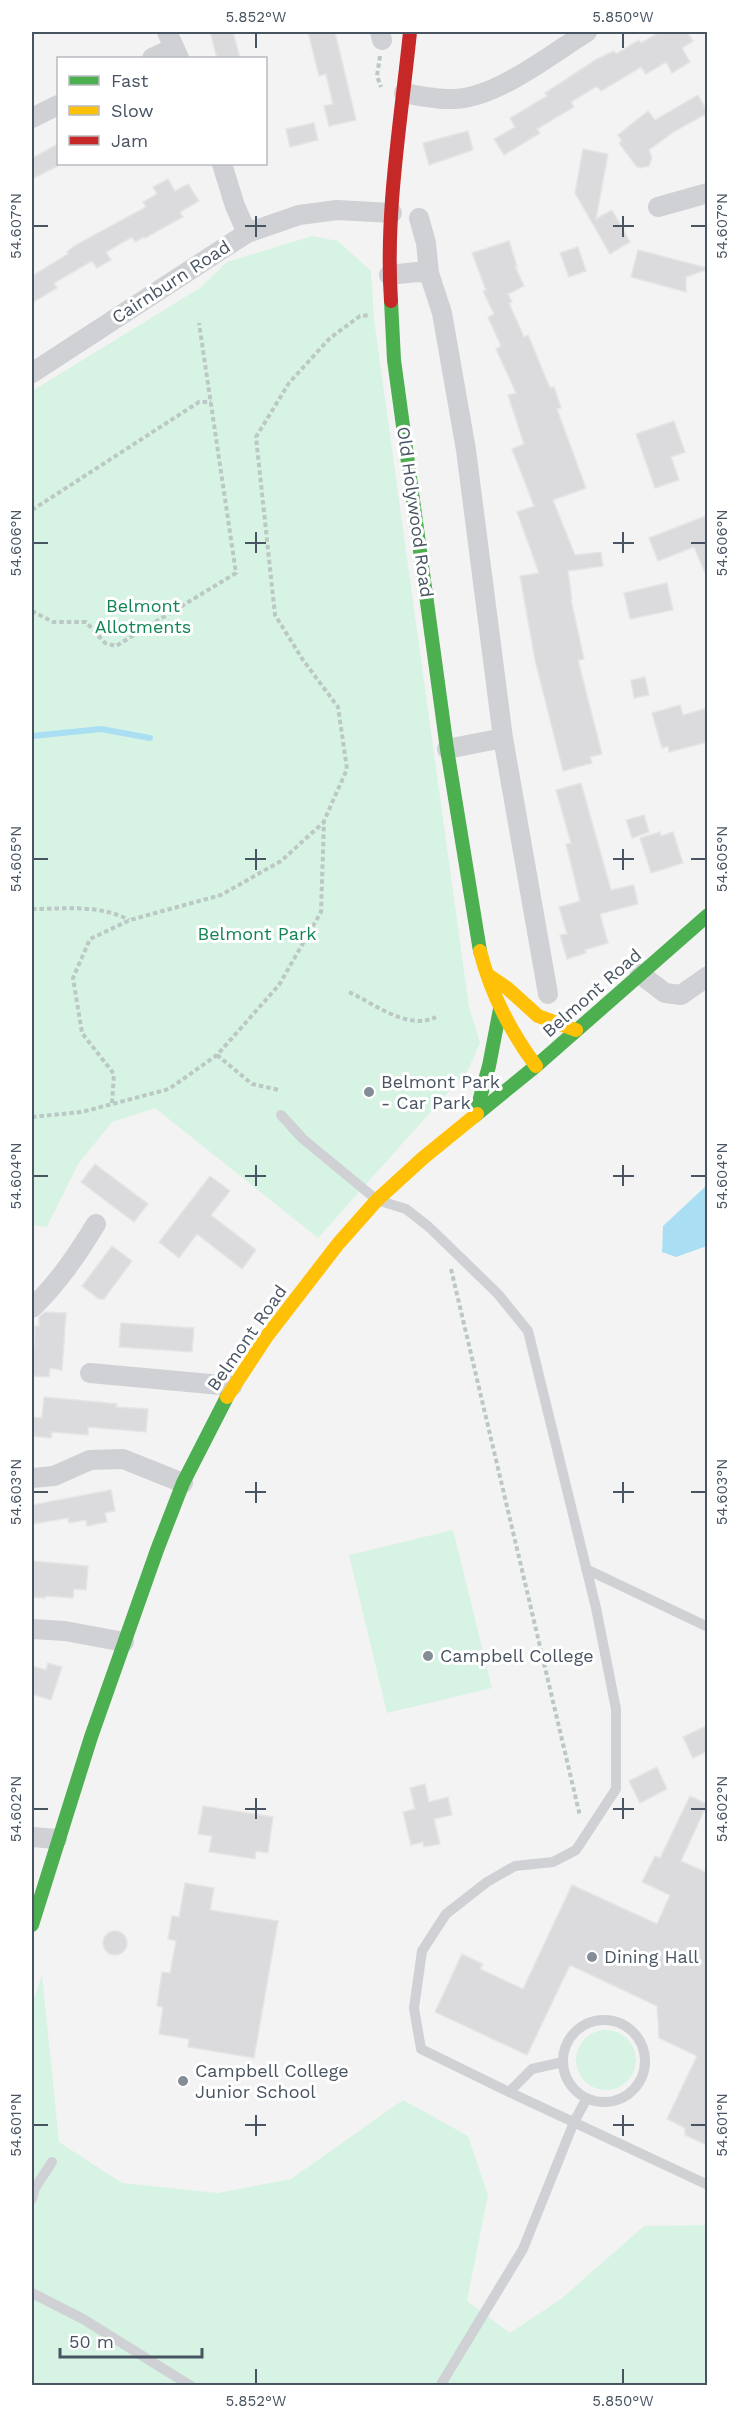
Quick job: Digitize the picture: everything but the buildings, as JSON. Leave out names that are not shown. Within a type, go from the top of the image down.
[{"type":"street","name":"Old Holywood Road","points":[[410,32],[388,275],[394,360],[447,749],[477,938],[486,974],[500,1009],[519,1043],[536,1066]]},
{"type":"street","points":[[404,93],[455,99],[480,95],[505,83],[587,32]]},
{"type":"street","points":[[154,57],[173,46]]},
{"type":"street","points":[[32,118],[57,106]]},
{"type":"street","points":[[222,165],[235,206],[247,233]]},
{"type":"street","points":[[658,207],[708,193]]},
{"type":"street","name":"Cairnburn Road","points":[[32,373],[247,233],[299,215],[338,210],[392,213]]},
{"type":"street","points":[[419,218],[426,243],[429,273],[442,314],[466,450],[503,738],[548,994]]},
{"type":"street","points":[[388,275],[429,273]]},
{"type":"street","points":[[447,749],[503,738]]},
{"type":"street","name":"Belmont Road","points":[[32,1925],[57,1839],[124,1642],[183,1483],[232,1386],[267,1336],[332,1252],[377,1200],[423,1158],[536,1066],[708,915]]},
{"type":"street","points":[[486,974],[507,988],[523,1005],[538,1016],[576,1030]]},
{"type":"street","points":[[640,974],[665,993],[681,995],[708,976]]},
{"type":"street","points":[[475,1116],[489,1066],[500,1009]]},
{"type":"street","points":[[32,1308],[49,1292],[72,1263],[96,1224]]},
{"type":"street","points":[[90,1373],[232,1386]]},
{"type":"street","points":[[32,1478],[54,1476],[90,1460],[123,1460],[183,1483]]},
{"type":"street","points":[[32,1629],[65,1631],[124,1642]]},
{"type":"street","points":[[32,1837],[57,1839]]},
{"type":"lane","points":[[280,1115],[303,1139],[377,1200],[406,1209],[445,1242],[498,1294],[528,1331],[586,1569],[616,1709],[618,1745],[616,1789],[576,1850],[553,1862],[515,1866],[487,1882],[446,1914],[422,1951],[414,2008],[421,2049],[708,2185]]},
{"type":"lane","points":[[586,1569],[708,1627]]},
{"type":"lane","points":[[601,2020],[615,2021],[627,2027],[637,2036],[643,2048],[645,2061],[643,2075],[636,2087],[626,2096],[613,2101],[600,2102],[576,2091],[568,2080],[562,2062],[568,2041],[577,2030],[588,2023],[601,2020]]},
{"type":"lane","points":[[508,2092],[532,2069],[562,2062]]},
{"type":"lane","points":[[440,2385],[523,2249],[574,2122],[587,2098]]},
{"type":"lane","points":[[32,2199],[34,2188],[52,2162]]},
{"type":"lane","points":[[32,2293],[83,2319],[191,2385]]},
{"type":"path","points":[[32,1118],[82,1112],[169,1089],[217,1055],[279,985],[321,912],[324,821],[347,769],[338,707],[303,660],[275,615],[256,437],[289,383],[330,338],[360,316],[390,312]]},
{"type":"path","points":[[32,611],[53,622],[86,622],[105,643],[116,646],[236,573],[199,323]]},
{"type":"path","points":[[32,510],[199,402],[211,402]]},
{"type":"path","points":[[111,1103],[114,1074],[82,1033],[73,978],[90,939],[130,920],[221,894],[281,861],[324,821]]},
{"type":"path","points":[[32,909],[97,909],[118,914],[130,920]]},
{"type":"path","points":[[349,992],[397,1017],[426,1022],[436,1017]]},
{"type":"path","points":[[217,1055],[252,1084],[279,1090]]},
{"type":"path","points":[[445,1242],[585,1836]]},
{"type":"green space","name":"Belmont Park","points":[[312,236],[338,241],[371,271],[374,319],[469,1007],[480,1043],[468,1070],[318,1238],[155,1108],[112,1122],[78,1164],[47,1227],[32,1225],[32,391],[200,288],[227,262]]},
{"type":"green space","points":[[453,1530],[492,1688],[387,1713],[349,1555]]},
{"type":"green space","points":[[42,1975],[59,2142],[122,2183],[218,2193],[291,2179],[403,2100],[468,2136],[488,2195],[467,2301],[510,2333],[561,2299],[644,2226],[707,2225],[707,2385],[32,2386],[32,2004]]},
{"type":"green space","points":[[600,2030],[612,2030],[628,2038],[634,2048],[636,2060],[634,2072],[628,2082],[612,2090],[600,2090],[584,2082],[576,2066],[576,2054],[584,2038]]},
{"type":"water","points":[[707,1185],[707,1246],[676,1257],[662,1252],[663,1226]]},
{"type":"waterway","points":[[32,736],[101,729],[150,738]]},
{"type":"traffic: fast","points":[[391,301],[394,360],[447,749],[480,951]]},
{"type":"traffic: fast","points":[[477,1114],[536,1066],[708,915]]},
{"type":"traffic: fast","points":[[475,1116],[489,1066],[500,1009]]},
{"type":"traffic: fast","points":[[32,1925],[91,1737],[157,1550],[183,1483],[227,1397]]},
{"type":"traffic: slow","points":[[480,951],[502,1012],[536,1066]]},
{"type":"traffic: slow","points":[[488,975],[507,988],[538,1016],[576,1030]]},
{"type":"traffic: slow","points":[[227,1397],[267,1336],[338,1244],[377,1200],[423,1158],[477,1114]]},
{"type":"traffic: jam","points":[[391,301],[392,200],[410,32]]},
{"type":"place","name":"Belmont Park - Car Park","points":[[369,1092]]},
{"type":"place","name":"Campbell College","points":[[428,1656]]},
{"type":"place","name":"Dining Hall","points":[[592,1957]]},
{"type":"place","name":"Campbell College Junior School","points":[[183,2081]]},
{"type":"park label","name":"Belmont Allotments","points":[[143,616]]}]
